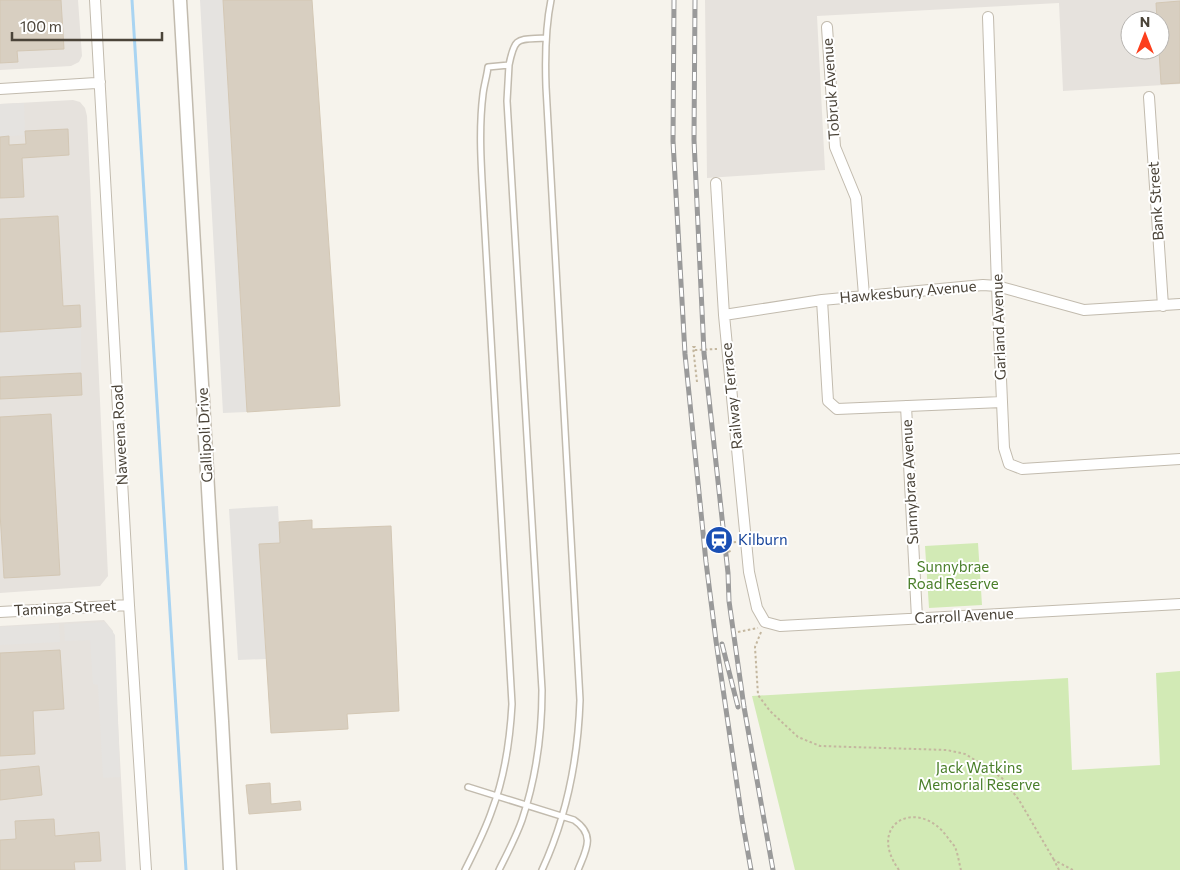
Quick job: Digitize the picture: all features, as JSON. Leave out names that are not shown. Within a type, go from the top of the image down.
[{"type":"street","name":"Naweena Road","points":[[95,0],[146,870]]},
{"type":"street","name":"Gallipoli Drive","points":[[180,0],[230,870]]},
{"type":"street","name":"Garland Avenue","points":[[988,17],[1004,448],[1009,464],[1022,470],[1180,459]]},
{"type":"street","name":"Tobruk Avenue","points":[[827,27],[835,146],[856,198],[864,295]]},
{"type":"street","points":[[0,89],[100,82]]},
{"type":"street","name":"Bank Street","points":[[1149,97],[1163,306]]},
{"type":"street","name":"Railway Terrace","points":[[716,182],[724,315],[749,572],[757,608],[765,622]]},
{"type":"street","name":"Hawkesbury Avenue","points":[[724,315],[864,295],[983,285],[997,286],[1084,310],[1180,304]]},
{"type":"street","points":[[822,300],[828,401],[837,409],[1002,402]]},
{"type":"street","name":"Sunnybrae Avenue","points":[[906,406],[917,618]]},
{"type":"street","name":"Carroll Avenue","points":[[765,622],[780,626],[1180,604]]},
{"type":"street","name":"Taminga Street","points":[[0,612],[129,605]]},
{"type":"lane","points":[[542,870],[563,817],[574,770],[580,700],[546,97],[546,38],[551,0]]},
{"type":"lane","points":[[499,870],[522,820],[526,805],[539,750],[542,690],[507,101],[509,65],[516,42],[523,39],[546,38]]},
{"type":"lane","points":[[465,870],[485,828],[497,796],[508,748],[512,704],[484,216],[482,114],[483,93],[488,67],[509,65]]},
{"type":"lane","points":[[468,787],[574,820],[583,827],[588,840],[587,848],[578,870]]},
{"type":"path","points":[[697,382],[693,347],[695,347],[695,350],[727,348]]},
{"type":"path","points":[[728,552],[730,551],[729,542],[746,541]]},
{"type":"path","points":[[738,632],[757,629],[765,622]]},
{"type":"path","points":[[758,639],[755,647],[758,695],[770,711],[798,737],[820,746],[947,750],[965,754],[1002,778],[1019,800],[1059,870]]},
{"type":"path","points":[[899,870],[890,852],[889,831],[896,823],[906,818],[915,817],[926,819],[943,830],[955,847],[961,870]]},
{"type":"path","points":[[1054,860],[1073,870]]},
{"type":"shaded area","points":[[0,0],[78,0],[82,56],[79,62],[71,66],[0,70]]},
{"type":"shaded area","points":[[200,0],[223,0],[247,412],[223,413]]},
{"type":"shaded area","points":[[705,0],[1180,0],[1180,84],[1063,91],[1059,3],[817,16],[825,170],[707,178]]},
{"type":"shaded area","points":[[73,100],[80,102],[85,108],[87,116],[108,576],[100,586],[0,593],[0,104]]},
{"type":"shaded area","points":[[24,103],[25,135],[0,137],[0,104]]},
{"type":"shaded area","points":[[81,327],[81,373],[0,377],[0,332]]},
{"type":"shaded area","points":[[278,506],[280,543],[259,544],[266,659],[238,660],[229,509]]},
{"type":"shaded area","points":[[104,620],[113,631],[126,870],[0,870],[0,626]]},
{"type":"shaded area","points":[[105,622],[115,635],[120,777],[103,778],[98,685],[93,684],[90,640],[65,641],[64,624]]},
{"type":"shaded area","points":[[59,624],[60,642],[0,645],[0,627]]},
{"type":"green space","name":"Sunnybrae Road Reserve","points":[[978,543],[982,605],[929,608],[925,546]]},
{"type":"green space","name":"Jack Watkins Memorial Reserve","points":[[1180,671],[1180,870],[795,870],[752,696],[1068,678],[1072,770],[1160,765],[1156,673]]},
{"type":"building","points":[[0,0],[61,0],[64,49],[17,51],[18,62],[0,63]]},
{"type":"building","points":[[223,0],[312,0],[340,406],[247,412]]},
{"type":"building","points":[[1180,1],[1180,83],[1161,84],[1160,60],[1170,60],[1170,10],[1156,10],[1156,3]]},
{"type":"building","points":[[68,129],[69,155],[22,158],[24,197],[0,198],[0,137],[9,136],[9,145],[26,144],[25,131]]},
{"type":"building","points":[[58,216],[63,306],[80,305],[81,327],[0,332],[0,219]]},
{"type":"building","points":[[81,373],[82,395],[0,399],[0,377]]},
{"type":"building","points":[[51,414],[60,575],[4,578],[0,513],[0,417]]},
{"type":"building","points":[[312,520],[312,529],[391,526],[399,711],[347,714],[348,729],[271,733],[259,544],[280,543],[279,522]]},
{"type":"building","points":[[60,650],[64,709],[33,711],[35,754],[0,756],[0,653]]},
{"type":"building","points":[[39,766],[42,795],[0,800],[0,770]]},
{"type":"building","points":[[270,783],[271,804],[300,801],[301,810],[249,814],[246,785]]},
{"type":"building","points":[[54,819],[55,836],[99,832],[101,861],[74,862],[75,870],[0,870],[0,840],[16,839],[15,821]]},
{"type":"waterway","points":[[132,0],[186,870]]},
{"type":"railway","points":[[674,0],[673,141],[685,354],[716,641],[751,870]]},
{"type":"railway","points":[[695,0],[694,140],[704,353],[728,573],[729,601],[744,707],[773,870]]},
{"type":"railway","points":[[722,644],[738,707]]},
{"type":"place","name":"Kilburn","points":[[719,540]]}]
